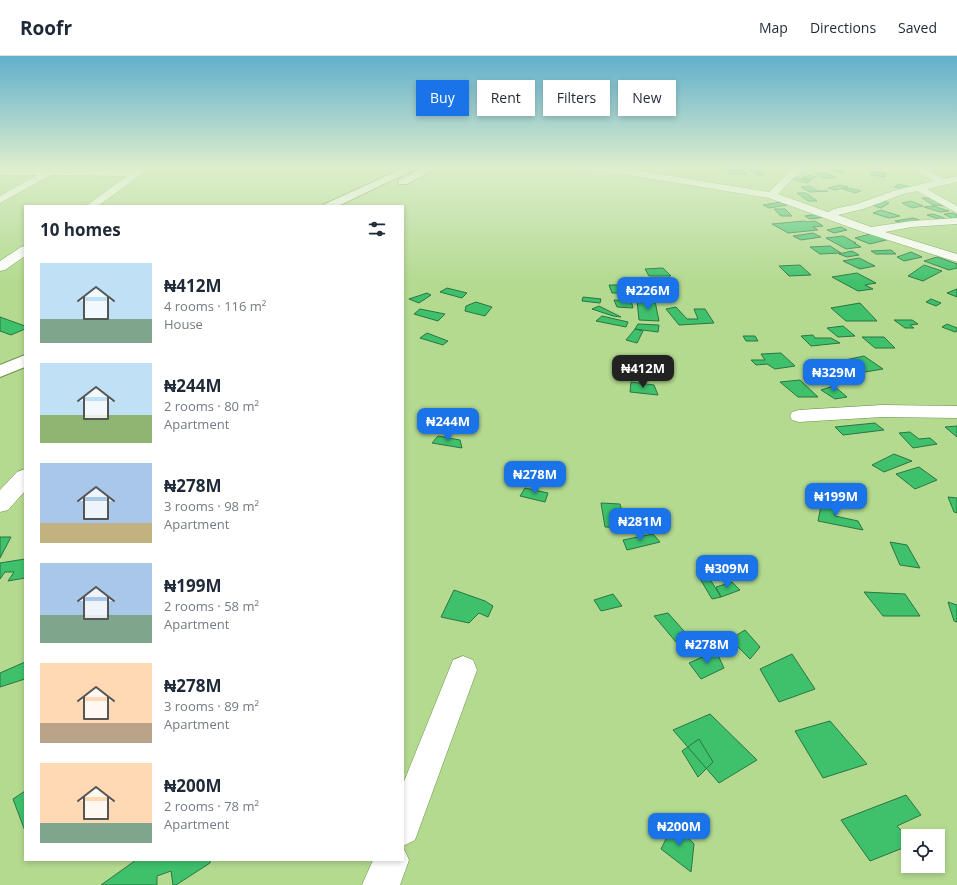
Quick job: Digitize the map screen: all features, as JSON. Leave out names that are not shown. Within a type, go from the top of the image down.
[{"type":"highway","points":[[0,357],[24,345]]},
{"type":"highway","points":[[0,372],[24,360]]},
{"type":"street","points":[[800,206],[867,230],[957,258]]},
{"type":"street","points":[[828,216],[838,211],[863,206]]},
{"type":"street","points":[[867,230],[912,224],[957,221]]},
{"type":"street","points":[[0,267],[24,251]]},
{"type":"street","points":[[798,416],[882,411],[957,412]]},
{"type":"street","points":[[0,504],[24,477]]},
{"type":"street","points":[[404,825],[463,670]]},
{"type":"street","points":[[381,885],[391,861]]},
{"type":"building","points":[[764,206],[783,206],[769,208]]},
{"type":"building","points":[[874,206],[885,206],[881,208]]},
{"type":"building","points":[[907,206],[923,206],[912,208]]},
{"type":"building","points":[[933,206],[949,211],[940,212],[924,207]]},
{"type":"building","points":[[774,209],[785,209],[792,216],[781,216]]},
{"type":"building","points":[[881,210],[900,216],[889,218],[873,213]]},
{"type":"building","points":[[953,213],[957,215],[957,219],[953,219],[944,214]]},
{"type":"building","points":[[820,214],[826,217],[810,219],[805,216]]},
{"type":"building","points":[[933,214],[947,219],[941,220],[927,215]]},
{"type":"building","points":[[913,218],[922,221],[904,224],[895,221]]},
{"type":"building","points":[[815,221],[823,226],[813,227],[818,230],[788,233],[772,224]]},
{"type":"building","points":[[841,227],[847,230],[834,233],[827,230]]},
{"type":"building","points":[[813,233],[821,237],[801,240],[793,236]]},
{"type":"building","points":[[874,233],[890,239],[870,244],[855,238]]},
{"type":"building","points":[[843,236],[861,247],[846,249],[826,238]]},
{"type":"building","points":[[830,246],[841,253],[820,254],[810,247]]},
{"type":"building","points":[[891,250],[896,254],[876,254],[871,251]]},
{"type":"building","points":[[852,251],[859,255],[847,257],[839,254]]},
{"type":"building","points":[[911,252],[922,257],[904,261],[897,257]]},
{"type":"building","points":[[937,257],[957,264],[957,268],[949,270],[924,261]]},
{"type":"building","points":[[859,258],[875,266],[860,269],[843,261]]},
{"type":"building","points":[[800,265],[811,275],[789,276],[779,266]]},
{"type":"building","points":[[924,265],[942,271],[923,281],[908,276]]},
{"type":"building","points":[[663,268],[671,276],[649,276],[645,269]]},
{"type":"building","points":[[857,273],[876,283],[865,285],[873,289],[858,291],[832,277]]},
{"type":"building","points":[[609,285],[624,285],[631,293],[612,293]]},
{"type":"building","points":[[447,288],[467,293],[462,298],[440,292]]},
{"type":"building","points":[[957,289],[957,297],[947,293]]},
{"type":"building","points":[[427,293],[431,295],[419,303],[409,299]]},
{"type":"building","points":[[583,297],[601,299],[600,303],[582,301]]},
{"type":"building","points":[[931,299],[941,303],[936,306],[926,302]]},
{"type":"building","points":[[614,300],[631,301],[633,308],[617,307]]},
{"type":"building","points":[[637,300],[655,301],[659,321],[639,320]]},
{"type":"building","points":[[476,302],[492,307],[485,316],[465,311],[466,306]]},
{"type":"building","points":[[860,303],[877,321],[846,321],[831,308]]},
{"type":"building","points":[[599,306],[621,317],[592,309]]},
{"type":"building","points":[[676,307],[687,319],[698,319],[694,309],[705,309],[714,323],[679,325],[666,309]]},
{"type":"building","points":[[420,309],[445,314],[438,321],[414,314]]},
{"type":"building","points":[[602,316],[628,322],[626,327],[596,321]]},
{"type":"building","points":[[0,317],[24,326],[24,329],[11,335],[0,331]]},
{"type":"building","points":[[894,320],[912,320],[918,324],[910,325],[914,328],[905,328]]},
{"type":"building","points":[[638,324],[659,325],[658,332],[635,329]]},
{"type":"building","points":[[947,324],[957,328],[957,331],[955,332],[942,327]]},
{"type":"building","points":[[843,326],[855,336],[838,337],[827,328]]},
{"type":"building","points":[[635,329],[643,331],[637,343],[626,340]]},
{"type":"building","points":[[427,333],[448,341],[443,345],[420,338]]},
{"type":"building","points":[[813,335],[815,338],[831,338],[840,343],[811,346],[801,336]]},
{"type":"building","points":[[743,336],[755,336],[758,341],[746,341]]},
{"type":"building","points":[[862,337],[884,337],[895,348],[875,348]]},
{"type":"building","points":[[781,353],[795,366],[775,369],[767,364],[756,365],[751,360],[765,360],[761,354]]},
{"type":"building","points":[[864,356],[883,369],[853,374],[836,362]]},
{"type":"building","points":[[629,367],[656,369],[658,380],[628,378],[625,371]]},
{"type":"building","points":[[800,380],[818,397],[798,397],[780,382]]},
{"type":"building","points":[[631,382],[654,385],[658,395],[630,392]]},
{"type":"building","points":[[834,386],[847,397],[835,399],[821,390]]},
{"type":"building","points":[[875,423],[884,430],[843,435],[835,427]]},
{"type":"building","points":[[957,426],[957,437],[945,427]]},
{"type":"building","points":[[910,432],[919,439],[930,438],[937,444],[913,448],[899,433]]},
{"type":"building","points":[[438,436],[460,440],[462,448],[432,443]]},
{"type":"building","points":[[894,454],[912,461],[884,472],[872,465]]},
{"type":"building","points":[[919,467],[937,480],[915,489],[896,474]]},
{"type":"building","points":[[525,488],[548,493],[545,502],[520,496]]},
{"type":"building","points":[[948,497],[957,498],[957,513],[954,512]]},
{"type":"building","points":[[822,501],[833,503],[835,516],[858,521],[863,530],[818,521]]},
{"type":"building","points":[[601,503],[620,504],[627,528],[605,527]]},
{"type":"building","points":[[653,534],[660,542],[627,550],[623,540]]},
{"type":"building","points":[[0,537],[11,537],[0,558]]},
{"type":"building","points":[[890,542],[907,545],[920,568],[900,565]]},
{"type":"building","points":[[24,559],[24,578],[8,581],[14,572],[5,572],[0,579],[0,563]]},
{"type":"building","points":[[703,568],[721,597],[712,599],[696,572]]},
{"type":"building","points":[[732,582],[740,590],[721,597],[716,587]]},
{"type":"building","points":[[454,590],[485,601],[493,606],[488,617],[479,613],[469,623],[441,617]]},
{"type":"building","points":[[864,592],[905,594],[920,616],[883,616]]},
{"type":"building","points":[[613,594],[622,606],[601,611],[594,600]]},
{"type":"building","points":[[948,602],[957,605],[957,622],[954,621]]},
{"type":"building","points":[[668,613],[690,638],[676,642],[654,616]]},
{"type":"building","points":[[745,630],[760,647],[750,659],[730,639]]},
{"type":"building","points":[[716,651],[724,668],[701,679],[689,663]]},
{"type":"building","points":[[792,654],[815,689],[779,702],[760,669]]},
{"type":"building","points":[[24,662],[24,679],[0,687],[0,673]]},
{"type":"building","points":[[710,714],[757,760],[719,783],[673,730]]},
{"type":"building","points":[[830,721],[867,764],[823,778],[795,731]]},
{"type":"building","points":[[699,739],[713,762],[698,777],[682,751]]},
{"type":"building","points":[[24,792],[24,828],[13,799]]},
{"type":"building","points":[[906,795],[921,815],[897,826],[901,830],[901,849],[870,861],[841,820]]},
{"type":"building","points":[[674,823],[694,844],[691,872],[661,849]]},
{"type":"building","points":[[135,861],[210,861],[210,863],[176,885],[173,885],[171,871],[157,876],[157,885],[101,885]]}]
